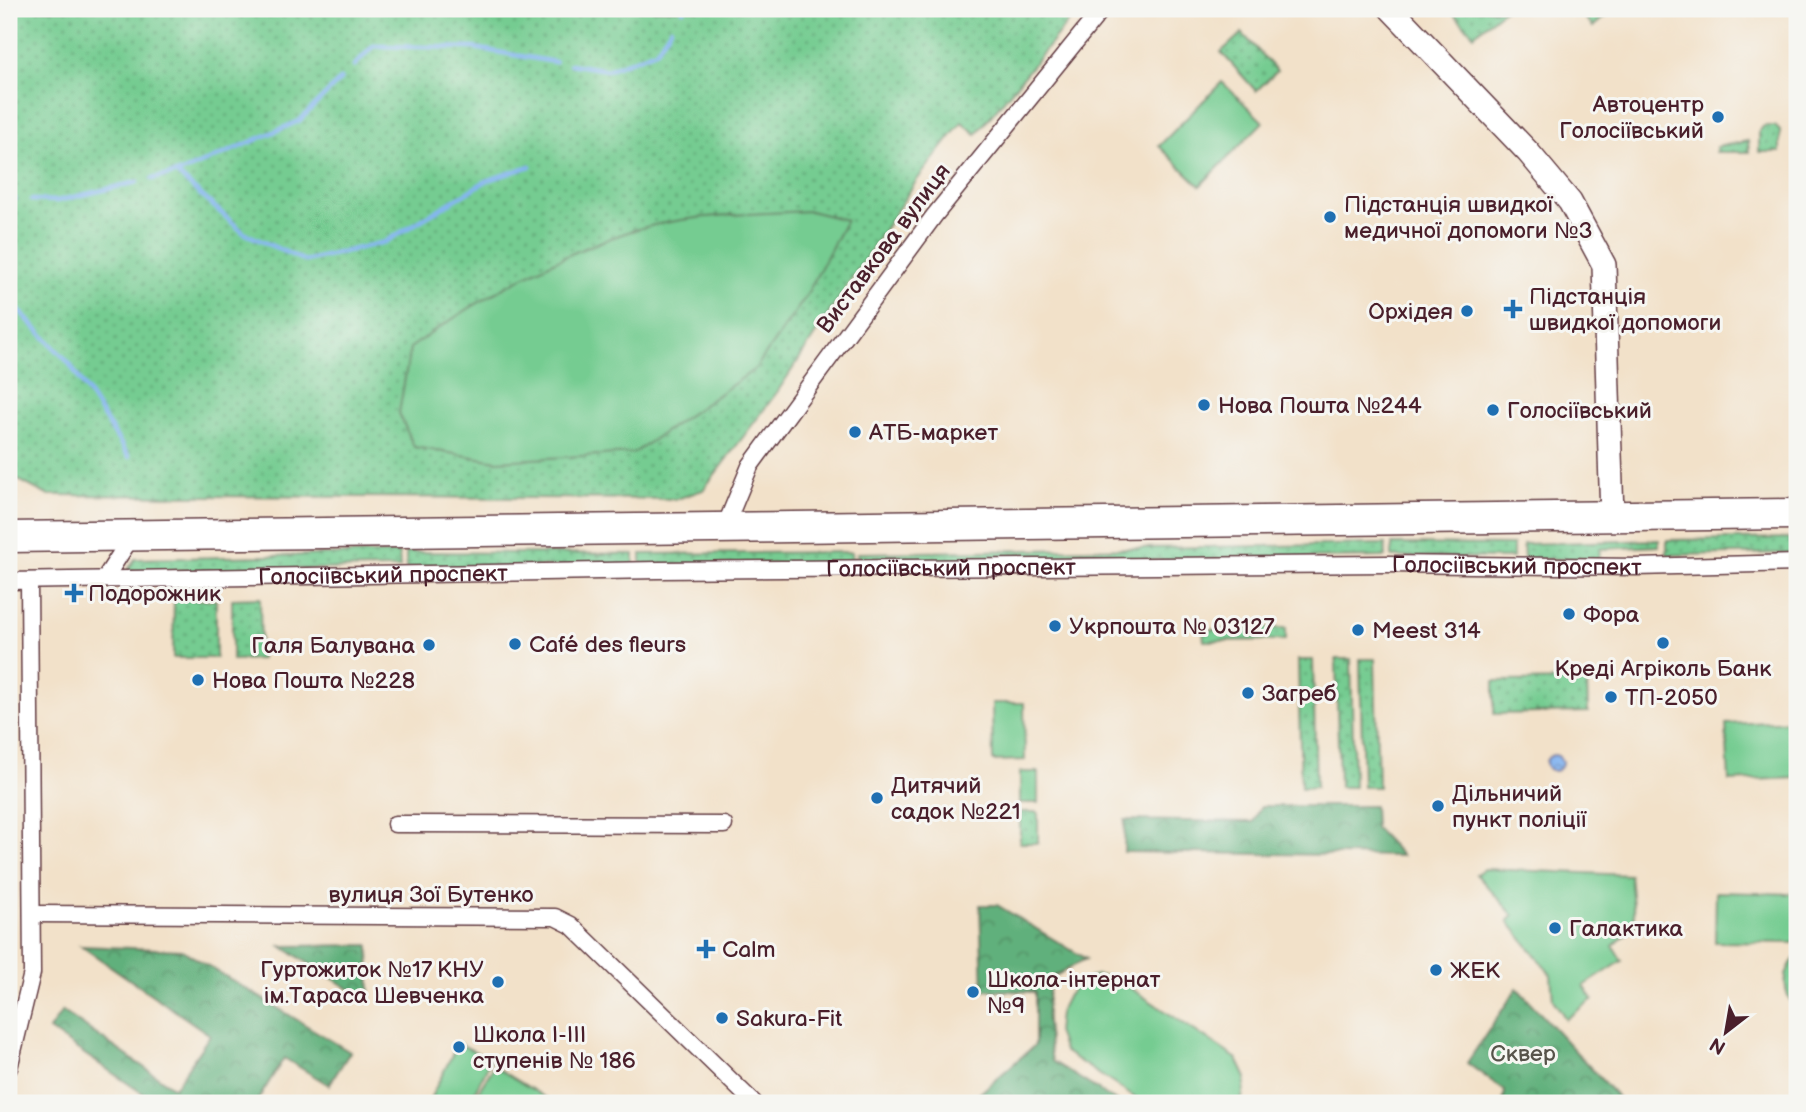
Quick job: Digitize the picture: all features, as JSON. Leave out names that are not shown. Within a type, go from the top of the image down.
[{"type":"highway","name":"Голосіївський проспект","points":[[9,537],[1797,514]]},
{"type":"street","name":"Виставкова вулиця","points":[[724,529],[745,478],[758,455],[934,216],[1102,9]]},
{"type":"street","points":[[1391,9],[1528,152],[1570,202],[1604,265],[1612,516]]},
{"type":"street","points":[[105,578],[132,536]]},
{"type":"street","name":"Голосіївський проспект","points":[[9,582],[105,578],[1388,564],[1636,568],[1797,562]]},
{"type":"street","points":[[9,1068],[31,983],[33,914],[29,581]]},
{"type":"street","points":[[396,824],[724,825]]},
{"type":"street","name":"вулиця Зої Бутенко","points":[[33,914],[555,917],[571,925],[754,1103]]},
{"type":"green space","points":[[9,9],[1079,9],[976,134],[962,122],[917,180],[778,391],[703,490],[677,499],[47,495],[17,479],[9,479]]},
{"type":"green space","points":[[1449,9],[1505,9],[1474,35]]},
{"type":"green space","points":[[1587,9],[1613,9],[1593,27],[1582,14]]},
{"type":"green space","points":[[1242,33],[1277,71],[1256,91],[1221,52]]},
{"type":"green space","points":[[1222,82],[1263,122],[1200,186],[1159,146]]},
{"type":"green space","points":[[1764,126],[1775,126],[1780,131],[1780,152],[1759,152],[1759,131]]},
{"type":"green space","points":[[1748,141],[1749,152],[1716,152],[1716,147]]},
{"type":"green space","points":[[810,211],[846,220],[805,298],[755,369],[634,453],[497,461],[414,447],[399,413],[410,348],[487,297],[568,255],[647,227],[716,216]]},
{"type":"green space","points":[[1797,538],[1797,553],[1667,555],[1667,540]]},
{"type":"green space","points":[[1659,540],[1659,546],[1600,549],[1599,559],[1524,559],[1523,544]]},
{"type":"green space","points":[[1385,544],[1386,557],[858,564],[857,553]]},
{"type":"green space","points":[[1392,544],[1513,545],[1513,558],[1392,557]]},
{"type":"green space","points":[[406,552],[634,554],[634,565],[406,569]]},
{"type":"green space","points":[[852,552],[853,563],[641,565],[641,554]]},
{"type":"green space","points":[[399,553],[400,568],[127,571],[135,559]]},
{"type":"green space","points":[[260,598],[261,659],[232,660],[232,599]]},
{"type":"green space","points":[[174,600],[216,600],[216,658],[173,658]]},
{"type":"green space","points":[[1286,628],[1286,640],[1204,641],[1203,630]]},
{"type":"green space","points":[[1336,659],[1351,659],[1354,787],[1339,787]]},
{"type":"green space","points":[[1360,659],[1375,659],[1378,787],[1363,787]]},
{"type":"green space","points":[[1298,660],[1313,660],[1316,787],[1301,788]]},
{"type":"green space","points":[[1587,680],[1588,712],[1494,714],[1494,681]]},
{"type":"green space","points":[[992,703],[1024,703],[1025,760],[993,761]]},
{"type":"green space","points":[[1797,721],[1797,778],[1729,781],[1726,724]]},
{"type":"green space","points":[[1020,772],[1038,772],[1038,803],[1020,803]]},
{"type":"green space","points":[[1261,806],[1374,806],[1375,828],[1402,856],[1124,852],[1125,820],[1253,822]]},
{"type":"green space","points":[[1020,812],[1038,812],[1038,843],[1020,843]]},
{"type":"green space","points":[[1484,869],[1630,875],[1635,927],[1613,946],[1622,961],[1584,986],[1593,999],[1566,1019],[1553,1000],[1551,975],[1508,921],[1514,916],[1476,874]]},
{"type":"green space","points":[[1716,892],[1797,894],[1797,943],[1715,942]]},
{"type":"green space","points":[[980,905],[997,905],[1086,959],[1053,977],[1047,1008],[1052,1061],[1119,1103],[969,1103],[1035,1045],[1035,992],[983,990]]},
{"type":"green space","points":[[369,945],[370,1002],[281,946]]},
{"type":"green space","points":[[81,946],[182,950],[350,1052],[329,1085],[284,1058],[256,1103],[157,1103],[49,1030],[62,1011],[174,1088],[210,1035]]},
{"type":"green space","points":[[1797,956],[1797,1012],[1785,984],[1788,970]]},
{"type":"green space","points":[[1095,975],[1114,977],[1237,1059],[1246,1078],[1241,1103],[1143,1103],[1064,1051],[1057,1032],[1059,1013],[1068,995],[1080,983]]},
{"type":"green space","name":"Сквер","points":[[1517,988],[1623,1103],[1503,1103],[1505,1091],[1467,1063]]},
{"type":"green space","points":[[458,1043],[491,1060],[469,1103],[439,1103],[430,1099]]},
{"type":"green space","points":[[494,1066],[554,1103],[471,1103]]},
{"type":"water","points":[[1551,755],[1557,755],[1562,763],[1560,769],[1551,771],[1546,766],[1546,760]]},
{"type":"waterway","points":[[570,64],[607,70],[656,51],[671,28]]},
{"type":"waterway","points":[[354,66],[373,46],[474,48],[555,62]]},
{"type":"waterway","points":[[152,179],[182,172],[299,121],[341,79]]},
{"type":"waterway","points":[[176,173],[244,233],[305,261],[385,242],[486,181],[530,166]]},
{"type":"waterway","points":[[31,200],[57,201],[137,182]]},
{"type":"waterway","points":[[9,199],[15,199]]},
{"type":"waterway","points":[[9,300],[69,363],[129,457]]},
{"type":"place","name":"Автоцентр Голосіївський","points":[[1718,117]]},
{"type":"place","name":"Підстанція швидкої медичної допомоги №3","points":[[1330,217]]},
{"type":"place","name":"Підстанція швидкої допомоги","points":[[1513,309]]},
{"type":"place","name":"Орхідея","points":[[1467,311]]},
{"type":"place","name":"Нова Пошта №244","points":[[1204,405]]},
{"type":"place","name":"Голосіївський","points":[[1493,410]]},
{"type":"place","name":"АТБ-маркет","points":[[855,432]]},
{"type":"place","name":"Подорожник","points":[[74,593]]},
{"type":"place","name":"Фора","points":[[1569,614]]},
{"type":"place","name":"Укрпошта № 03127","points":[[1055,626]]},
{"type":"place","name":"Meest 314","points":[[1358,630]]},
{"type":"place","name":"Креді Агріколь Банк","points":[[1663,643]]},
{"type":"place","name":"Café des fleurs","points":[[515,644]]},
{"type":"place","name":"Галя Балувана","points":[[429,645]]},
{"type":"place","name":"Нова Пошта №228","points":[[198,680]]},
{"type":"place","name":"Загреб","points":[[1248,693]]},
{"type":"place","name":"ТП-2050","points":[[1611,697]]},
{"type":"place","name":"Дитячий садок №221","points":[[877,798]]},
{"type":"place","name":"Дільничий пункт поліції","points":[[1438,806]]},
{"type":"place","name":"Галактика","points":[[1555,928]]},
{"type":"place","name":"Calm","points":[[706,949]]},
{"type":"place","name":"ЖЕК","points":[[1436,970]]},
{"type":"place","name":"Гуртожиток №17 КНУ ім.Тараса Шевченка","points":[[498,982]]},
{"type":"place","name":"Школа-інтернат №9","points":[[973,992]]},
{"type":"place","name":"Sakura-Fit","points":[[722,1018]]},
{"type":"place","name":"Школа І-ІІІ ступенів № 186","points":[[459,1047]]}]
